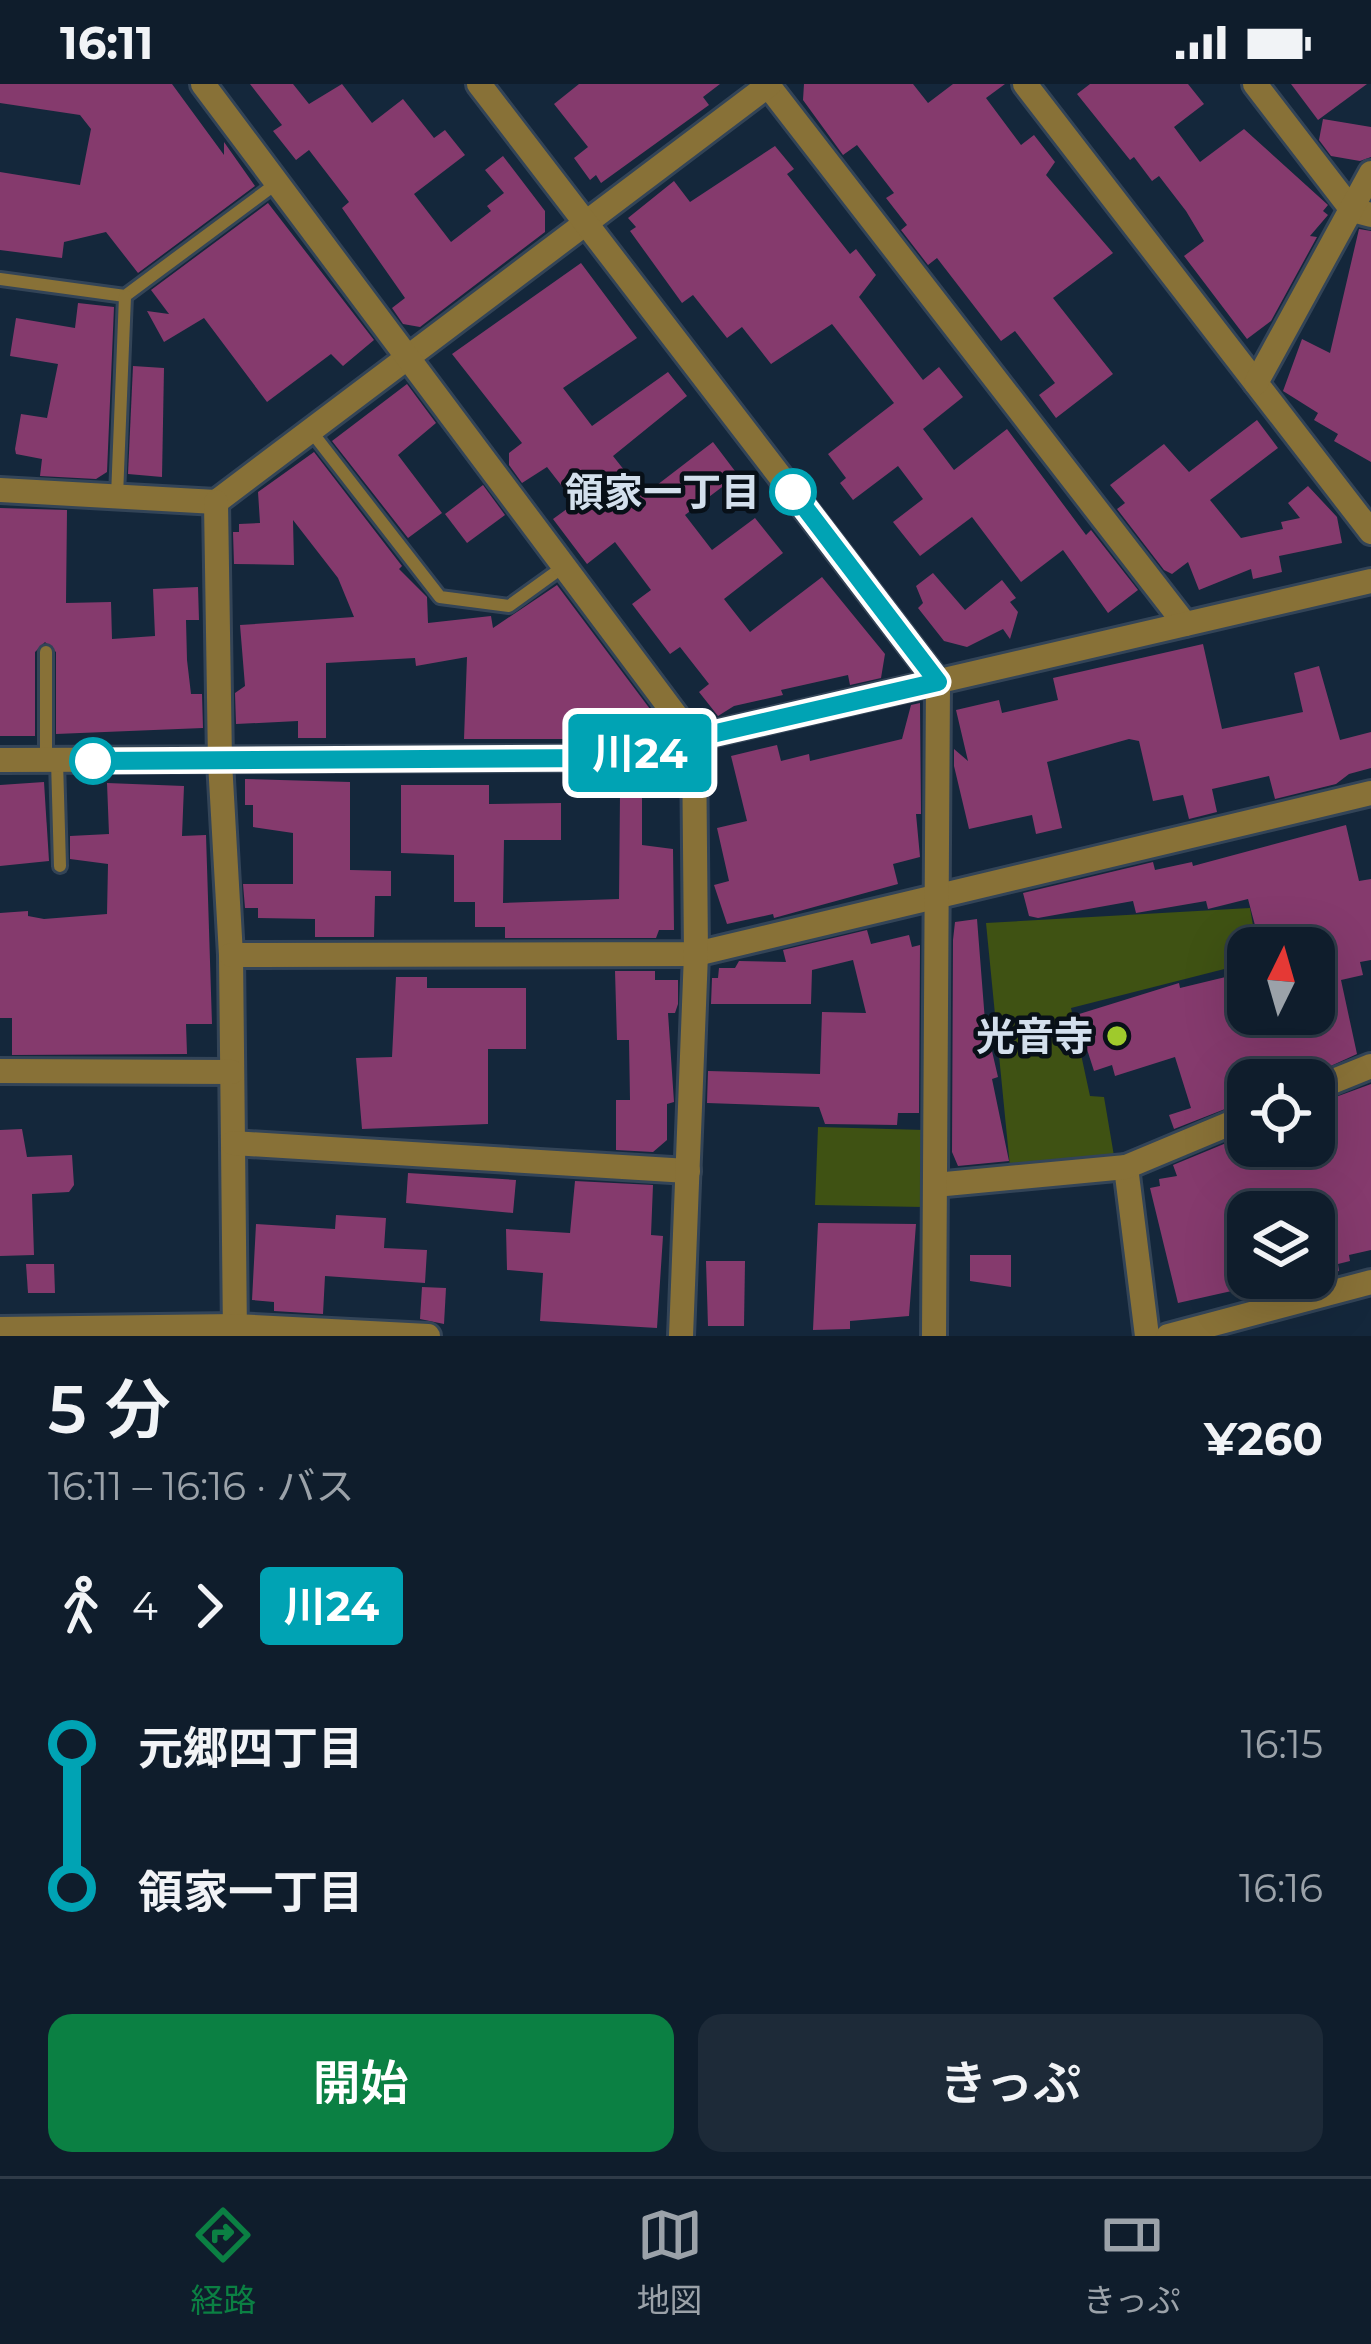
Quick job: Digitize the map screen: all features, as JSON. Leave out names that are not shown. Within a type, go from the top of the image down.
[{"type":"street","points":[[202,84],[694,740],[696,953],[681,1336]]},
{"type":"street","points":[[479,84],[938,682],[934,1336]]},
{"type":"street","points":[[0,490],[216,502],[769,84],[1185,624]]},
{"type":"street","points":[[1025,84],[1371,532]]},
{"type":"street","points":[[1255,84],[1362,213]]},
{"type":"street","points":[[1256,382],[1362,213],[1371,173]]},
{"type":"street","points":[[216,502],[220,762],[231,956],[235,1331]]},
{"type":"street","points":[[0,760],[608,758],[1371,581]]},
{"type":"street","points":[[231,956],[696,953],[1371,793]]},
{"type":"street","points":[[1335,1081],[1371,1066]]},
{"type":"street","points":[[0,1071],[232,1072]]},
{"type":"street","points":[[935,1185],[1126,1167],[1227,1125]]},
{"type":"street","points":[[233,1143],[688,1171]]},
{"type":"street","points":[[1126,1167],[1147,1336]]},
{"type":"street","points":[[1168,1336],[1371,1282]]},
{"type":"street","points":[[0,1329],[428,1336]]},
{"type":"lane","points":[[0,279],[125,296],[277,183]]},
{"type":"lane","points":[[117,496],[125,296]]},
{"type":"lane","points":[[311,430],[440,597],[509,606],[563,567]]},
{"type":"lane","points":[[46,652],[60,866]]},
{"type":"green space","points":[[1250,908],[1253,927],[1227,927],[1227,968],[1071,1008],[1090,1096],[1104,1097],[1114,1156],[1010,1167],[986,923]]},
{"type":"green space","points":[[818,1127],[925,1130],[923,1207],[815,1205]]},
{"type":"building","points":[[0,84],[172,84],[224,155],[224,142],[255,186],[138,273],[106,232],[64,242],[62,258],[0,250],[0,172],[80,185],[91,129],[80,115],[0,103]]},
{"type":"building","points":[[250,84],[293,84],[309,104],[342,84],[372,123],[403,99],[434,138],[445,130],[465,155],[414,194],[451,242],[491,211],[487,206],[504,193],[485,170],[503,156],[545,211],[545,232],[420,327],[403,324],[392,308],[405,298],[342,208],[349,202],[309,150],[296,160],[273,131],[282,125]]},
{"type":"building","points":[[579,84],[720,84],[703,97],[709,105],[601,183],[596,175],[590,180],[574,158],[588,147],[554,104]]},
{"type":"building","points":[[804,84],[913,84],[928,103],[953,84],[1005,84],[986,98],[1021,145],[1034,135],[1055,162],[1046,175],[1113,253],[1053,298],[1113,374],[1056,418],[1039,395],[1055,383],[1015,331],[1001,341],[937,258],[928,265],[901,230],[907,225],[886,198],[894,193],[857,145],[843,155],[803,100]]},
{"type":"building","points":[[1090,84],[1188,84],[1204,104],[1174,127],[1200,162],[1244,129],[1328,205],[1323,211],[1328,215],[1310,236],[1317,237],[1271,321],[1247,339],[1184,256],[1204,241],[1186,211],[1159,176],[1152,181],[1134,157],[1130,160],[1077,94]]},
{"type":"building","points":[[1291,84],[1367,84],[1318,120]]},
{"type":"building","points":[[1323,119],[1371,127],[1371,157],[1360,161],[1331,156],[1319,140]]},
{"type":"building","points":[[775,146],[794,169],[787,174],[850,254],[856,249],[876,275],[859,297],[923,380],[939,367],[963,397],[923,429],[954,470],[1007,429],[1086,535],[1091,530],[1138,590],[1108,613],[1063,550],[1021,582],[972,517],[920,556],[893,522],[923,499],[898,466],[853,500],[840,483],[846,478],[828,454],[894,403],[832,324],[771,364],[742,327],[727,338],[693,295],[682,303],[630,231],[636,227],[628,218],[674,181],[690,202]]},
{"type":"building","points":[[268,203],[374,340],[343,366],[331,354],[267,402],[204,318],[164,342],[147,311],[169,314],[151,290]]},
{"type":"building","points":[[1359,229],[1371,231],[1371,462],[1334,441],[1338,434],[1314,420],[1318,413],[1283,391],[1302,339],[1330,353]]},
{"type":"building","points":[[581,263],[637,338],[563,388],[592,426],[668,372],[687,396],[613,456],[644,495],[713,442],[738,475],[685,515],[712,550],[755,518],[783,553],[724,599],[750,632],[822,577],[885,654],[881,678],[850,685],[848,675],[781,690],[783,695],[734,706],[718,716],[699,692],[709,684],[680,647],[670,654],[632,604],[651,590],[615,542],[587,564],[553,519],[575,503],[547,467],[522,483],[509,465],[509,453],[522,443],[452,354]]},
{"type":"building","points":[[78,303],[114,307],[107,472],[96,479],[40,476],[42,459],[16,454],[15,449],[21,414],[47,418],[58,364],[10,356],[16,318],[75,328]]},
{"type":"building","points":[[133,366],[164,368],[162,477],[128,474]]},
{"type":"building","points":[[407,384],[436,423],[398,455],[442,513],[408,538],[332,441]]},
{"type":"building","points":[[1257,420],[1278,448],[1210,500],[1241,538],[1283,529],[1281,522],[1300,518],[1288,503],[1308,486],[1337,517],[1342,543],[1279,556],[1282,572],[1253,579],[1251,569],[1199,590],[1188,562],[1172,574],[1164,570],[1117,509],[1125,503],[1110,485],[1164,444],[1189,472]]},
{"type":"building","points":[[314,452],[402,566],[399,569],[427,597],[428,623],[491,616],[493,628],[557,585],[656,717],[618,739],[464,739],[467,657],[416,666],[415,658],[326,663],[326,738],[298,738],[298,721],[236,724],[235,693],[245,686],[240,625],[354,617],[338,578],[293,520],[294,565],[234,564],[233,532],[239,532],[239,524],[260,523],[258,492]]},
{"type":"building","points":[[483,485],[505,515],[467,543],[445,514]]},
{"type":"building","points":[[0,508],[67,510],[66,603],[111,602],[112,639],[155,636],[153,589],[198,587],[199,620],[186,620],[187,660],[191,694],[202,694],[203,728],[56,734],[56,652],[45,642],[35,652],[35,736],[0,736]]},
{"type":"building","points":[[933,573],[965,610],[1002,580],[1016,598],[1010,602],[1018,612],[1010,639],[1003,629],[967,647],[944,641],[918,608],[923,603],[916,586]]},
{"type":"building","points":[[1203,644],[1222,729],[1303,712],[1294,673],[1319,666],[1340,740],[1371,732],[1371,768],[1349,774],[1336,784],[1275,799],[1269,776],[1212,789],[1217,812],[1189,819],[1183,795],[1153,801],[1139,741],[1129,739],[1047,762],[1062,828],[1036,834],[1032,815],[969,829],[954,766],[954,749],[968,761],[956,710],[999,700],[1002,713],[1058,700],[1053,678]]},
{"type":"building","points":[[920,703],[921,814],[916,814],[920,857],[893,864],[898,884],[774,918],[773,914],[727,924],[714,885],[729,881],[717,828],[747,821],[731,756],[777,745],[781,761],[809,754],[810,761],[902,739],[911,705]]},
{"type":"building","points":[[245,779],[350,782],[350,870],[391,871],[391,896],[375,896],[374,937],[315,937],[315,919],[258,918],[258,908],[245,908],[243,884],[293,884],[293,833],[253,827],[253,805],[245,805]]},
{"type":"building","points":[[44,782],[49,861],[0,866],[0,785]]},
{"type":"building","points":[[107,783],[184,786],[182,836],[206,835],[212,1024],[186,1024],[187,1054],[12,1055],[12,1018],[0,1018],[0,913],[28,911],[28,916],[44,919],[107,914],[108,864],[70,859],[70,836],[109,834]]},
{"type":"building","points":[[401,785],[489,785],[489,804],[561,803],[561,840],[504,840],[503,903],[619,899],[620,794],[642,794],[642,845],[673,849],[674,930],[659,930],[656,938],[505,938],[505,927],[475,927],[475,902],[454,902],[454,855],[401,853]]},
{"type":"building","points":[[1346,825],[1359,881],[1371,879],[1371,960],[1360,962],[1363,975],[1341,980],[1357,1054],[1335,1064],[1335,1059],[1227,1059],[1227,1108],[1174,1129],[1169,1115],[1191,1108],[1175,1057],[1115,1076],[1112,1065],[1094,1071],[1076,1015],[1179,983],[1180,988],[1227,977],[1227,1035],[1335,1035],[1335,927],[1255,927],[1248,899],[1208,909],[1206,901],[1136,913],[1133,901],[1038,918],[1029,916],[1023,893],[1153,862],[1155,870],[1192,862],[1193,866]]},
{"type":"building","points":[[977,919],[985,1021],[998,1077],[992,1079],[1009,1161],[958,1166],[952,1152],[953,940],[955,922]]},
{"type":"building","points":[[867,930],[871,944],[909,935],[912,947],[920,945],[919,1113],[898,1113],[897,1125],[825,1124],[819,1107],[707,1103],[708,1071],[820,1074],[822,1012],[866,1013],[853,960],[812,970],[811,1004],[711,1004],[712,978],[718,978],[719,968],[735,968],[739,961],[786,962],[783,950]]},
{"type":"building","points":[[615,971],[655,971],[655,980],[678,980],[678,1004],[675,1013],[668,1013],[674,1102],[667,1104],[667,1140],[653,1152],[616,1150],[616,1100],[630,1100],[629,1040],[617,1040]]},
{"type":"building","points":[[396,977],[427,977],[427,988],[526,988],[526,1049],[488,1049],[488,1124],[362,1129],[356,1058],[392,1057]]},
{"type":"building","points":[[1371,1084],[1371,1250],[1349,1255],[1350,1261],[1338,1264],[1335,1272],[1335,1191],[1227,1191],[1227,1292],[1178,1303],[1150,1188],[1160,1186],[1159,1179],[1177,1176],[1173,1165],[1227,1143],[1227,1167],[1335,1167],[1335,1097]]},
{"type":"building","points":[[22,1129],[27,1157],[72,1155],[74,1185],[69,1192],[32,1194],[34,1255],[0,1256],[0,1130]]},
{"type":"building","points":[[408,1173],[516,1180],[513,1213],[406,1203]]},
{"type":"building","points":[[575,1181],[653,1185],[651,1235],[663,1236],[657,1328],[540,1321],[543,1273],[507,1270],[506,1229],[570,1233]]},
{"type":"building","points":[[336,1215],[386,1218],[384,1248],[427,1250],[425,1283],[325,1276],[323,1314],[274,1311],[274,1302],[252,1300],[256,1224],[335,1229]]},
{"type":"building","points":[[818,1223],[916,1224],[909,1316],[850,1321],[850,1329],[813,1330]]},
{"type":"building","points":[[970,1255],[1011,1255],[1011,1287],[970,1281]]},
{"type":"building","points":[[706,1261],[745,1261],[744,1326],[708,1326]]},
{"type":"building","points":[[26,1264],[54,1264],[55,1293],[28,1293]]},
{"type":"building","points":[[422,1287],[446,1288],[444,1324],[420,1319]]},
{"type":"bus line","name":"川24","points":[[93,761],[608,758],[938,682],[793,492]]},
{"type":"place","name":"領家一丁目","points":[[793,492]]},
{"type":"place","name":"光音寺","points":[[1117,1036]]}]
